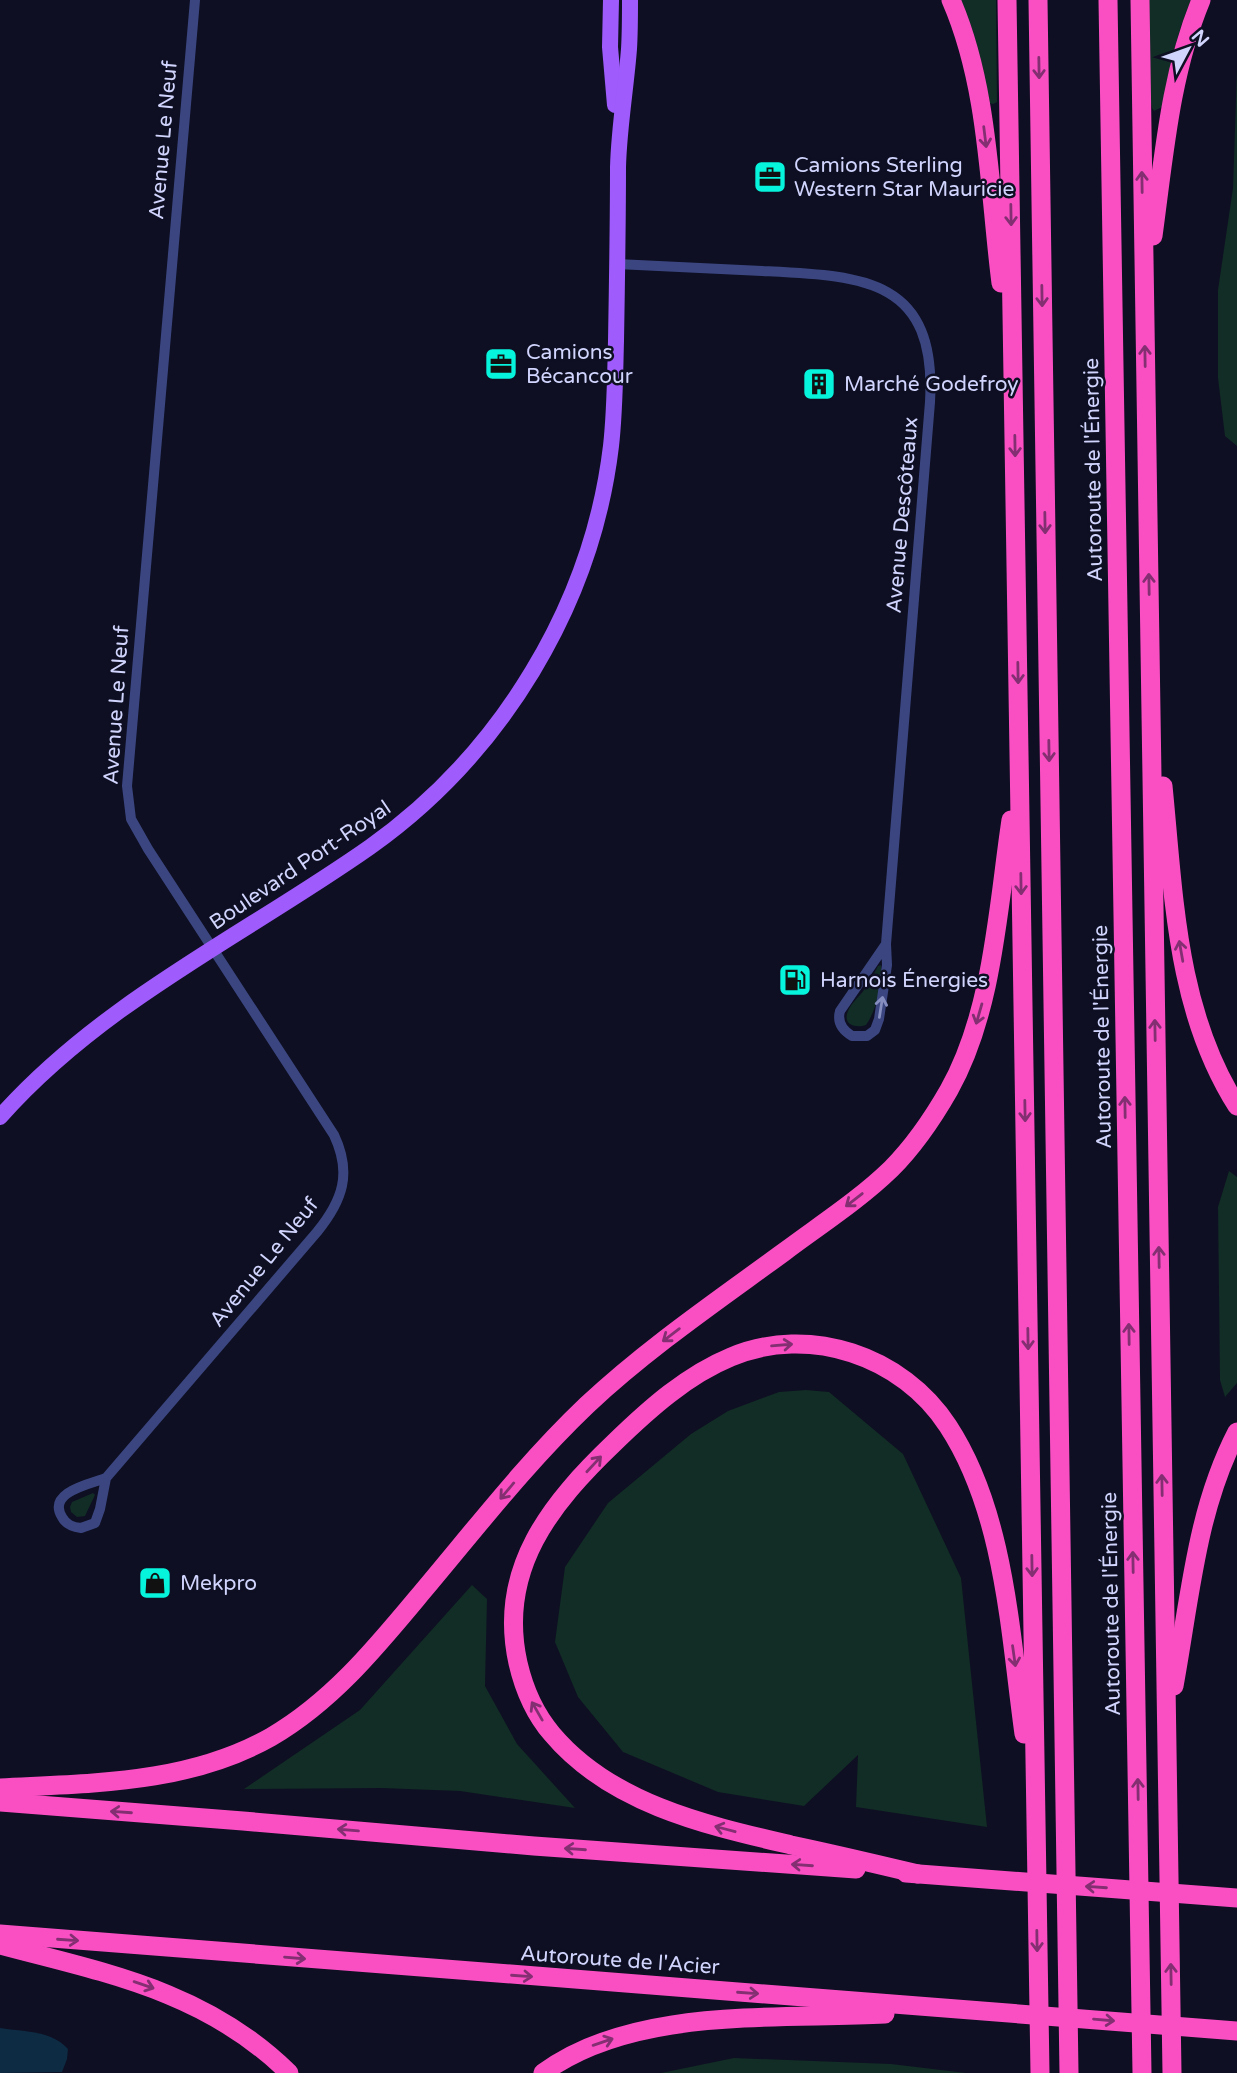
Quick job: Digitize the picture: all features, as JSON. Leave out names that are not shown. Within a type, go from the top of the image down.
[{"type":"highway","points":[[951,0],[969,51],[983,120],[1014,378]]},
{"type":"highway","points":[[1007,0],[1040,2065]]},
{"type":"highway","points":[[1038,0],[1069,2066]]},
{"type":"highway","name":"Autoroute de l'Énergie","points":[[1108,0],[1142,2069]]},
{"type":"highway","points":[[1140,0],[1172,2070]]},
{"type":"highway","points":[[1144,299],[1173,95],[1186,41],[1200,0]]},
{"type":"highway","points":[[1150,652],[1184,969],[1194,1013],[1204,1041],[1215,1068],[1237,1106]]},
{"type":"highway","points":[[0,1788],[102,1783],[179,1772],[234,1755],[271,1737],[295,1721],[328,1695],[370,1653],[526,1469],[589,1403],[653,1349],[845,1207],[895,1165],[949,1089],[963,1062],[976,1024],[991,963],[1019,767]]},
{"type":"highway","points":[[918,1874],[739,1833],[649,1804],[608,1782],[567,1750],[544,1724],[527,1694],[515,1649],[514,1608],[523,1564],[537,1533],[569,1491],[624,1433],[682,1386],[718,1363],[740,1353],[772,1346],[797,1344],[835,1348],[861,1356],[896,1374],[915,1388],[941,1415],[974,1476],[998,1555],[1035,1816]]},
{"type":"highway","points":[[1166,1725],[1203,1519],[1215,1481],[1237,1432]]},
{"type":"highway","points":[[0,1802],[534,1846],[1237,1898]]},
{"type":"highway","name":"Autoroute de l'Acier","points":[[0,1934],[1237,2031]]},
{"type":"highway","points":[[0,1945],[121,1977],[178,1998],[244,2036],[289,2073]]},
{"type":"highway","points":[[543,2073],[574,2053],[599,2043],[628,2034],[680,2024],[733,2019],[832,2017],[962,2009]]},
{"type":"main road","name":"Boulevard Port-Royal","points":[[611,0],[610,47],[619,142]]},
{"type":"main road","name":"Boulevard Port-Royal","points":[[0,1117],[47,1069],[131,1002],[350,860],[418,809],[480,746],[504,716],[531,674],[572,594],[589,548],[600,511],[613,427],[619,142],[629,47],[630,0]]},
{"type":"street","name":"Avenue Le Neuf","points":[[106,1478],[72,1491],[62,1498],[59,1509],[67,1524],[81,1528],[95,1522],[106,1478],[317,1232],[336,1206],[343,1184],[342,1157],[334,1135],[131,819],[127,786],[195,0]]},
{"type":"street","name":"Avenue Descôteaux","points":[[617,264],[854,279],[872,284],[898,300],[910,313],[923,335],[931,367],[930,402],[886,944],[887,965],[878,1024],[867,1036],[852,1036],[840,1023],[840,1011],[886,944]]},
{"type":"green space","points":[[960,0],[996,0],[997,102],[993,104],[990,103],[978,52]]},
{"type":"green space","points":[[1149,0],[1191,0],[1177,39],[1162,107],[1154,111],[1150,97]]},
{"type":"green space","points":[[1237,69],[1237,446],[1225,436],[1218,378],[1218,290],[1233,188]]},
{"type":"green space","points":[[881,965],[878,996],[870,1019],[866,1025],[849,1024],[848,1011]]},
{"type":"green space","points":[[1229,1171],[1237,1177],[1237,1383],[1225,1397],[1220,1380],[1218,1207]]},
{"type":"green space","points":[[779,1392],[829,1392],[903,1454],[961,1578],[987,1827],[856,1807],[858,1755],[804,1806],[718,1792],[623,1752],[578,1697],[555,1642],[565,1567],[608,1503],[691,1434],[728,1411]]},
{"type":"green space","points":[[93,1493],[95,1495],[85,1516],[77,1517],[71,1512],[72,1502]]},
{"type":"green space","points":[[472,1585],[487,1599],[485,1686],[517,1744],[575,1808],[460,1791],[381,1788],[244,1789],[360,1710]]},
{"type":"green space","points":[[734,2058],[891,2064],[966,2073],[661,2073]]},
{"type":"water","points":[[0,2028],[54,2038],[68,2049],[62,2072],[0,2073]]},
{"type":"place","name":"Camions Sterling Western Star Mauricie","points":[[770,177]]},
{"type":"place","name":"Camions Bécancour","points":[[501,364]]},
{"type":"place","name":"Marché Godefroy","points":[[819,384]]},
{"type":"place","name":"Harnois Énergies","points":[[795,980]]},
{"type":"place","name":"Mekpro","points":[[155,1583]]}]
